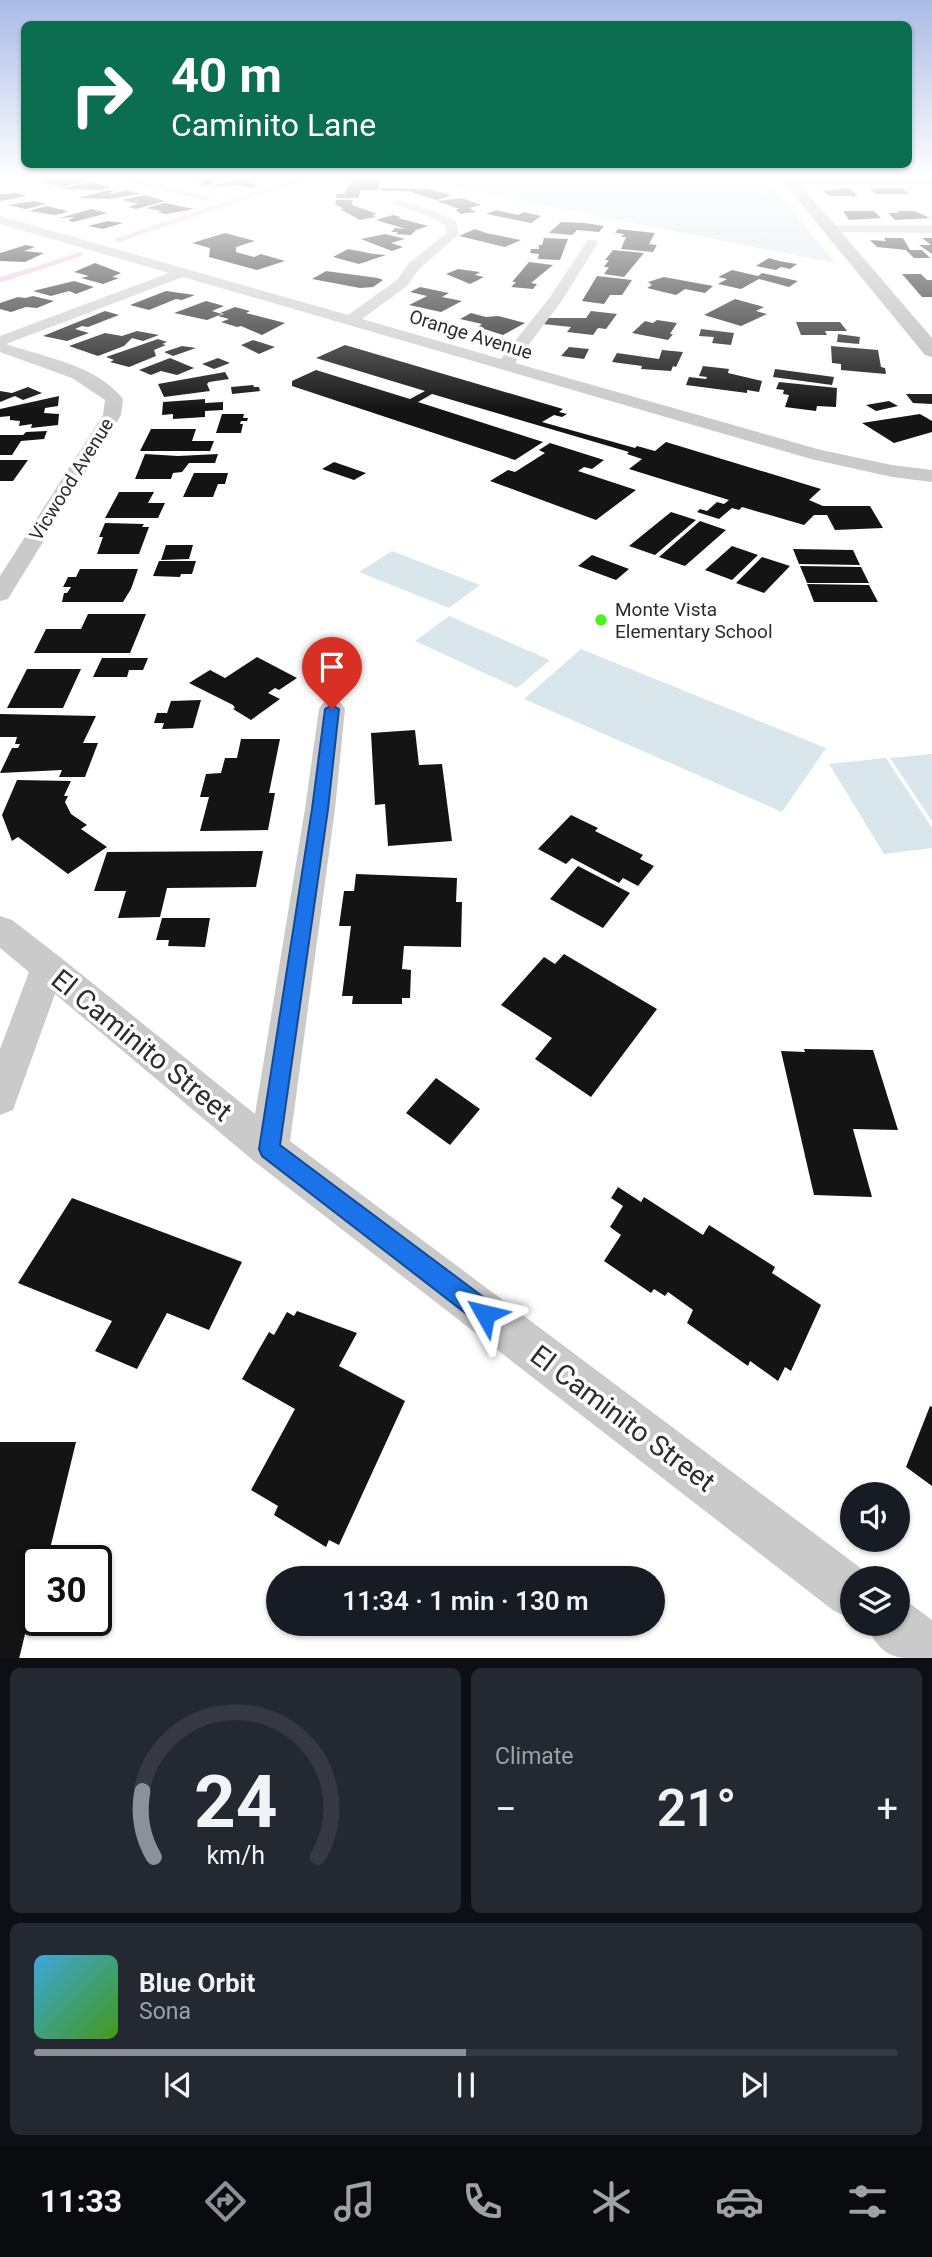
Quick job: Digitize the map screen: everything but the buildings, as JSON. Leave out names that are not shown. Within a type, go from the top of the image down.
[{"type":"street","name":"Orange Avenue","points":[[117,254],[818,455],[892,471],[932,476]]},
{"type":"street","points":[[351,320],[402,283],[414,266],[428,254]]},
{"type":"street","points":[[504,366],[556,299],[585,254]]},
{"type":"street","points":[[853,254],[932,351]]},
{"type":"street","points":[[0,341],[180,273]]},
{"type":"street","name":"Vicwood Avenue","points":[[0,347],[89,379],[106,387],[114,399],[112,415],[0,594]]},
{"type":"street","points":[[269,1149],[318,822],[332,709]]},
{"type":"street","name":"El Caminito Street","points":[[0,929],[269,1149],[840,1584]]},
{"type":"street","points":[[0,1098],[48,967]]},
{"type":"street","points":[[909,1636],[932,1654]]},
{"type":"shaded area","points":[[791,254],[828,254],[835,263]]},
{"type":"shaded area","points":[[392,551],[480,585],[449,608],[359,572]]},
{"type":"shaded area","points":[[449,616],[550,660],[517,688],[415,641]]},
{"type":"shaded area","points":[[581,649],[826,748],[782,812],[524,699]]},
{"type":"shaded area","points":[[932,754],[932,821],[890,758]]},
{"type":"shaded area","points":[[886,758],[932,828],[932,848],[884,854],[829,764]]},
{"type":"waterway","points":[[23,273],[80,254]]},
{"type":"waterway","points":[[0,280],[28,271]]},
{"type":"place","name":"Monte Vista Elementary School","points":[[601,620]]},
{"type":"route","points":[[332,709],[320,809],[269,1149],[485,1314]]}]
